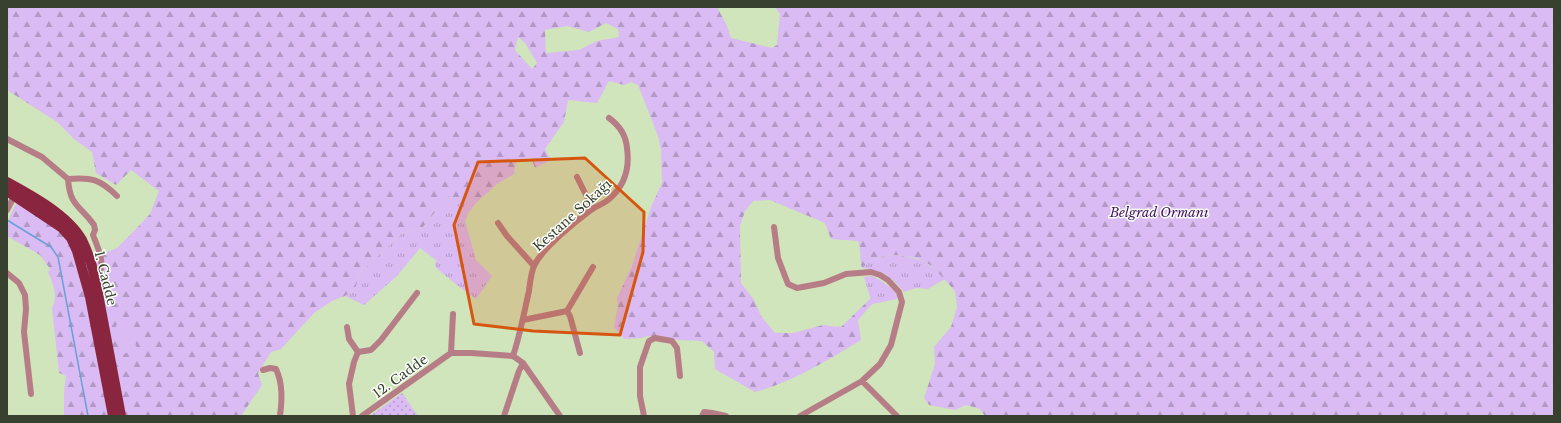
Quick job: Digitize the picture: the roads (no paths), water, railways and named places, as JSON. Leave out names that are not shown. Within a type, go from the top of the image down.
[{"type":"main road","name":"1. Cadde","points":[[7,182],[13,191],[61,226],[71,238],[90,280],[121,416]]},
{"type":"main road","name":"1. Cadde","points":[[90,280],[98,335],[113,416]]},
{"type":"street","name":"Kestane Sokağı","points":[[513,356],[523,320],[534,266],[540,256],[593,209],[607,201],[618,190],[625,178],[628,156],[625,135],[615,122],[609,118]]},
{"type":"street","points":[[7,139],[42,157],[68,179],[85,178],[97,180],[108,187],[117,196]]},
{"type":"street","points":[[577,177],[593,209]]},
{"type":"street","points":[[68,179],[69,192],[73,201],[94,225],[95,230],[93,235],[100,250],[102,268],[100,274],[90,280]]},
{"type":"street","points":[[7,210],[13,191]]},
{"type":"street","points":[[498,223],[507,236],[534,266]]},
{"type":"street","points":[[774,227],[778,258],[788,284],[796,288],[824,283],[846,274],[871,272],[888,280],[899,292],[902,302],[891,345],[880,364],[862,381],[801,416]]},
{"type":"street","points":[[523,320],[567,311],[593,267]]},
{"type":"street","points":[[7,273],[19,283],[25,295],[26,309],[24,332],[31,394]]},
{"type":"street","points":[[358,352],[371,350],[381,340],[417,293]]},
{"type":"street","points":[[567,311],[570,316],[580,353]]},
{"type":"street","points":[[453,314],[450,341],[451,353],[513,356],[523,363],[560,416]]},
{"type":"street","points":[[347,327],[349,339],[358,352]]},
{"type":"street","points":[[644,416],[640,396],[640,367],[649,341],[655,338],[672,341],[678,348],[680,376]]},
{"type":"street","points":[[353,416],[349,384],[358,352]]},
{"type":"street","name":"12. Cadde","points":[[362,416],[451,353]]},
{"type":"street","points":[[504,416],[518,371],[523,363]]},
{"type":"street","points":[[263,370],[270,368],[276,369],[280,377],[282,398],[280,416]]},
{"type":"street","points":[[862,381],[898,416]]},
{"type":"street","points":[[702,416],[704,412],[712,412],[726,416]]},
{"type":"waterway","points":[[7,220],[51,247],[58,257],[88,416]]},
{"type":"park label","name":"Belgrad Ormanı","points":[[1159,212]]}]
